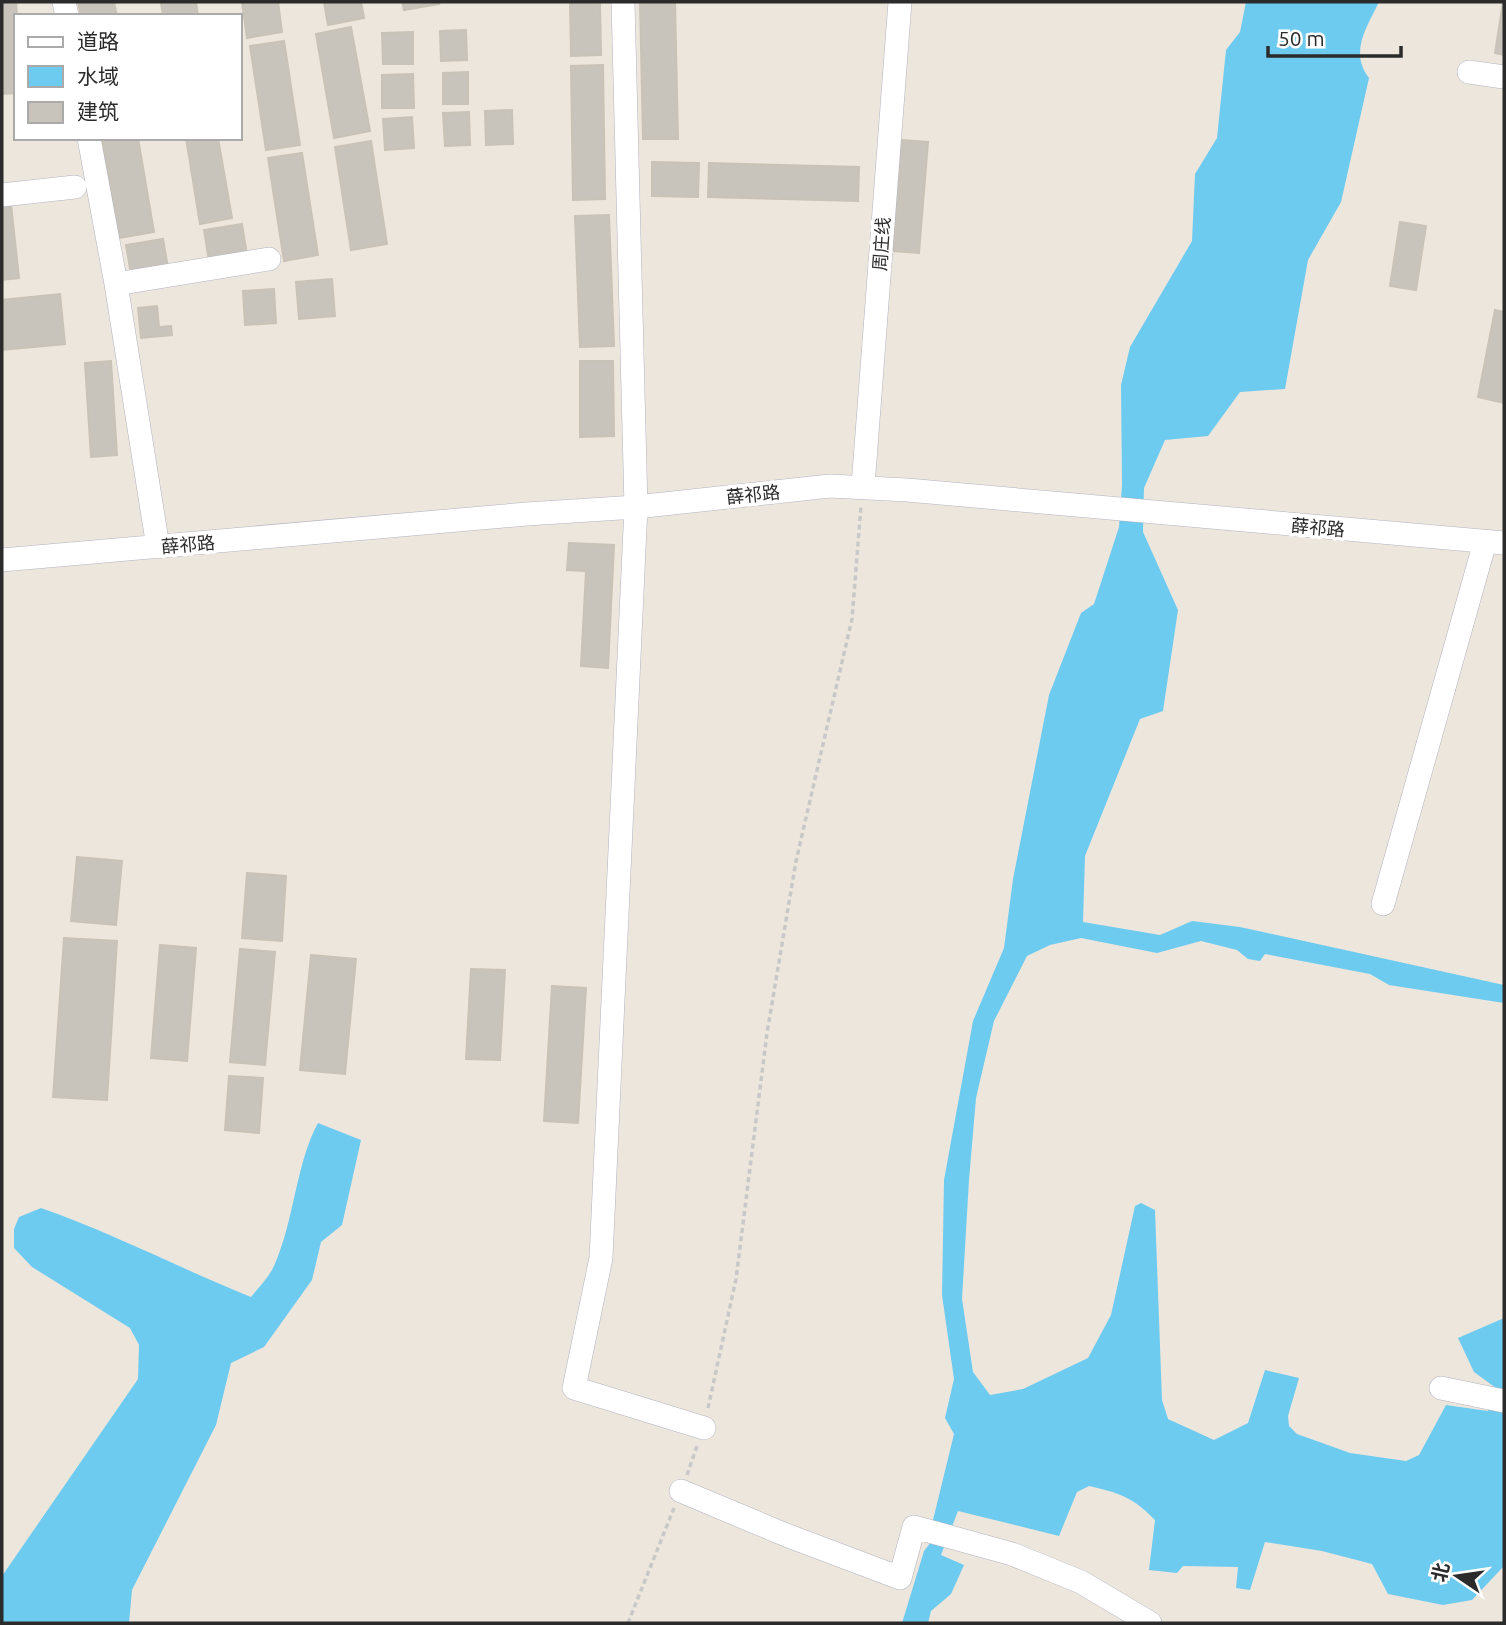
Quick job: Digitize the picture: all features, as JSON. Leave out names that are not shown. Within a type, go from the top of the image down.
[{"type":"street","points":[[623,2],[636,507],[601,1258],[574,1388],[704,1428]]},
{"type":"street","name":"周庄线","points":[[863,486],[900,2]]},
{"type":"street","points":[[1469,72],[1504,77]]},
{"type":"street","points":[[89,140],[116,284],[158,547]]},
{"type":"street","points":[[2,195],[75,187]]},
{"type":"street","points":[[116,284],[269,259]]},
{"type":"street","name":"薛祁路","points":[[2,561],[527,514],[636,507],[830,486],[863,486],[1495,542]]},
{"type":"street","points":[[1383,904],[1495,542]]},
{"type":"street","points":[[1441,1388],[1504,1401]]},
{"type":"street","points":[[681,1492],[900,1578],[914,1527],[1012,1554],[1081,1582],[1150,1623]]},
{"type":"path","points":[[628,1623],[704,1428],[736,1279],[767,1034],[796,862],[852,619],[863,486]]},
{"type":"water","points":[[1246,2],[1379,2],[1365,30],[1360,49],[1360,59],[1369,78],[1341,202],[1308,260],[1285,389],[1240,392],[1208,436],[1165,440],[1144,488],[1143,532],[1178,610],[1163,711],[1140,719],[1085,856],[1083,922],[1160,935],[1192,921],[1240,927],[1504,985],[1504,1003],[1389,985],[1370,974],[1265,954],[1260,961],[1248,959],[1237,950],[1201,941],[1157,953],[1081,938],[1050,945],[1027,956],[994,1021],[976,1098],[962,1299],[973,1372],[990,1395],[1023,1389],[1088,1358],[1111,1315],[1135,1206],[1141,1203],[1155,1210],[1162,1400],[1168,1419],[1214,1440],[1248,1423],[1265,1370],[1299,1378],[1288,1416],[1289,1426],[1297,1434],[1350,1453],[1406,1461],[1419,1455],[1446,1405],[1488,1411],[1496,1388],[1474,1372],[1458,1338],[1504,1318],[1504,1566],[1472,1600],[1443,1605],[1388,1594],[1372,1564],[1322,1551],[1265,1542],[1250,1590],[1236,1588],[1238,1567],[1183,1566],[1177,1573],[1149,1570],[1155,1520],[1125,1497],[1089,1486],[1077,1492],[1059,1536],[958,1511],[941,1555],[964,1565],[951,1594],[931,1611],[928,1623],[902,1623],[924,1551],[931,1542],[933,1520],[954,1434],[945,1418],[954,1379],[942,1295],[944,1180],[973,1021],[1004,948],[1013,879],[1049,695],[1081,613],[1094,604],[1119,527],[1122,485],[1121,385],[1130,347],[1192,241],[1195,174],[1217,138],[1226,50],[1240,32]]},
{"type":"water","points":[[318,1123],[361,1140],[342,1225],[321,1242],[312,1280],[264,1347],[231,1363],[216,1425],[132,1590],[129,1623],[2,1623],[2,1576],[138,1379],[139,1345],[130,1328],[32,1267],[14,1248],[14,1229],[19,1217],[41,1208],[251,1297],[272,1270],[281,1249],[305,1156]]},
{"type":"building","points":[[2,2],[16,2],[14,93],[2,94]]},
{"type":"building","points":[[78,2],[114,2],[117,14],[81,14]]},
{"type":"building","points":[[161,2],[196,2],[198,14],[163,14]]},
{"type":"building","points":[[242,2],[278,2],[282,32],[247,38]]},
{"type":"building","points":[[324,2],[361,2],[364,18],[328,25]]},
{"type":"building","points":[[402,2],[438,2],[439,4],[404,10]]},
{"type":"building","points":[[570,2],[600,2],[601,55],[571,56]]},
{"type":"building","points":[[640,2],[675,2],[678,139],[643,139]]},
{"type":"building","points":[[1504,2],[1504,55],[1495,53]]},
{"type":"building","points":[[351,27],[370,131],[334,138],[316,34]]},
{"type":"building","points":[[466,30],[467,60],[441,61],[440,31]]},
{"type":"building","points":[[413,32],[413,64],[383,64],[382,33]]},
{"type":"building","points":[[284,41],[300,145],[266,150],[250,46]]},
{"type":"building","points":[[603,65],[605,199],[573,200],[571,66]]},
{"type":"building","points":[[468,72],[468,104],[443,104],[443,73]]},
{"type":"building","points":[[413,74],[414,108],[382,108],[382,75]]},
{"type":"building","points":[[512,110],[513,144],[486,145],[485,111]]},
{"type":"building","points":[[469,112],[470,145],[445,146],[443,113]]},
{"type":"building","points":[[412,117],[414,148],[385,150],[383,119]]},
{"type":"building","points":[[102,140],[138,140],[154,232],[119,238]]},
{"type":"building","points":[[186,140],[218,140],[232,218],[200,224]]},
{"type":"building","points":[[901,140],[928,142],[919,253],[892,251]]},
{"type":"building","points":[[371,141],[387,244],[351,250],[335,147]]},
{"type":"building","points":[[302,153],[318,255],[284,261],[268,158]]},
{"type":"building","points":[[652,162],[699,163],[698,197],[652,196]]},
{"type":"building","points":[[709,163],[859,167],[858,201],[708,197]]},
{"type":"building","points":[[11,204],[19,278],[2,280],[2,205]]},
{"type":"building","points":[[609,215],[614,346],[580,347],[575,216]]},
{"type":"building","points":[[1400,222],[1426,226],[1416,290],[1390,286]]},
{"type":"building","points":[[242,224],[247,255],[209,261],[204,230]]},
{"type":"building","points":[[163,239],[168,268],[131,274],[126,245]]},
{"type":"building","points":[[332,279],[335,316],[299,319],[296,282]]},
{"type":"building","points":[[274,289],[276,323],[245,325],[243,291]]},
{"type":"building","points":[[60,294],[65,344],[2,350],[2,300]]},
{"type":"building","points":[[157,306],[159,327],[171,326],[172,335],[141,338],[138,308]]},
{"type":"building","points":[[1495,310],[1504,312],[1504,403],[1478,397]]},
{"type":"building","points":[[111,361],[117,455],[91,457],[85,363]]},
{"type":"building","points":[[580,361],[613,361],[614,436],[580,437]]},
{"type":"building","points":[[569,543],[614,545],[608,668],[581,666],[586,571],[567,570]]},
{"type":"building","points":[[77,857],[122,861],[116,925],[71,921]]},
{"type":"building","points":[[247,873],[286,876],[282,941],[242,938]]},
{"type":"building","points":[[64,938],[117,941],[107,1100],[53,1097]]},
{"type":"building","points":[[160,945],[196,948],[187,1061],[151,1058]]},
{"type":"building","points":[[240,949],[275,952],[265,1065],[230,1062]]},
{"type":"building","points":[[311,955],[356,959],[345,1074],[300,1070]]},
{"type":"building","points":[[471,969],[505,970],[500,1060],[466,1059]]},
{"type":"building","points":[[552,986],[586,988],[578,1123],[544,1121]]},
{"type":"building","points":[[229,1076],[263,1078],[259,1133],[225,1130]]}]
